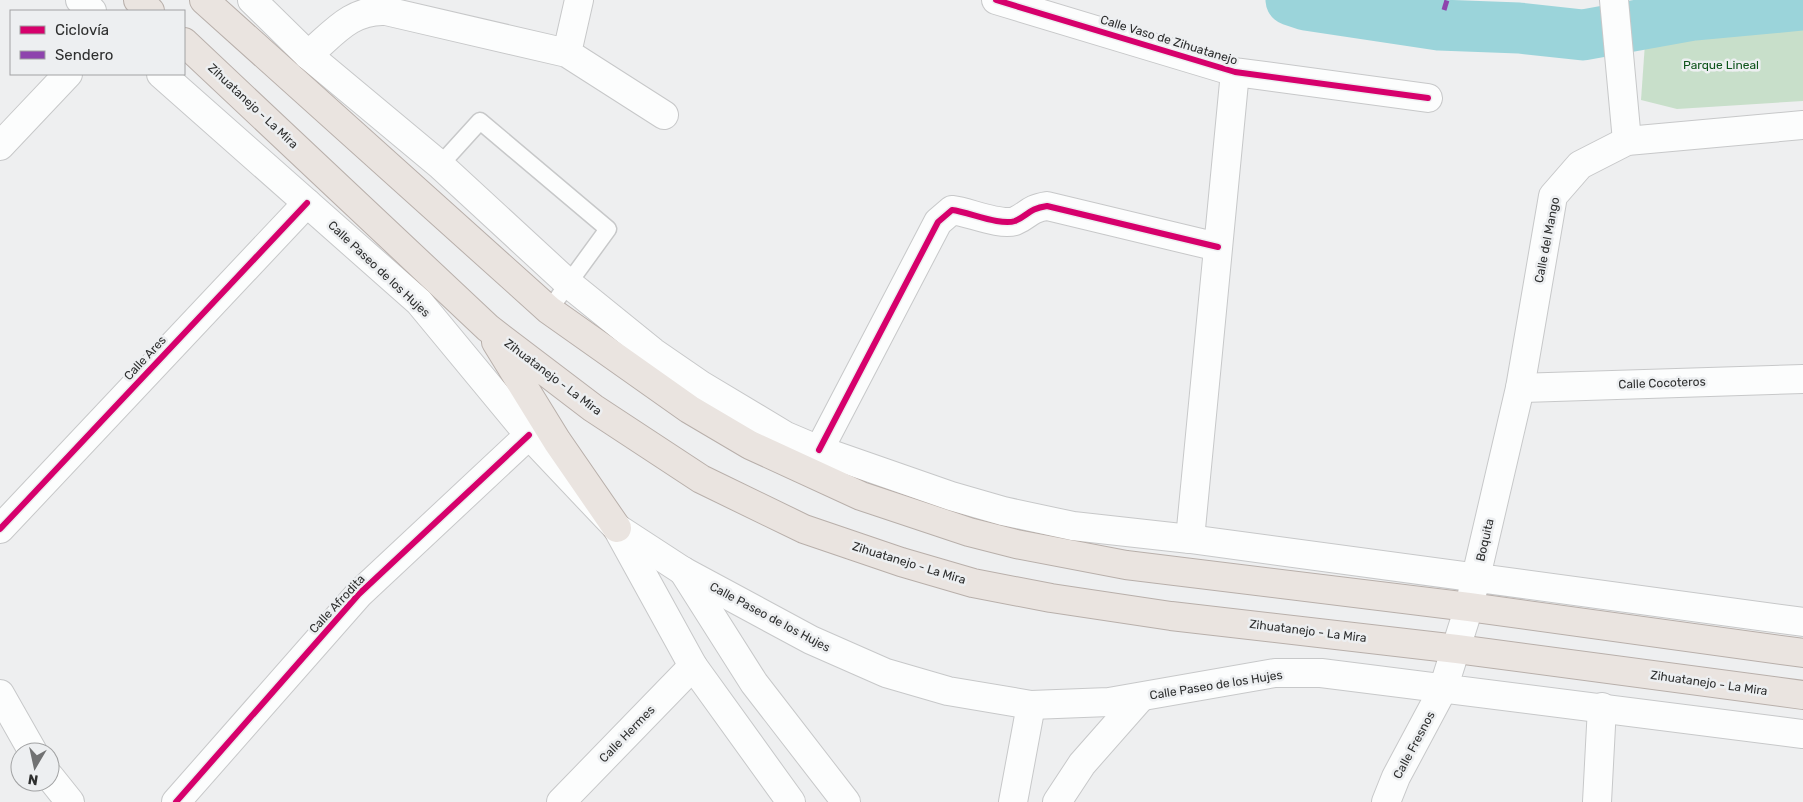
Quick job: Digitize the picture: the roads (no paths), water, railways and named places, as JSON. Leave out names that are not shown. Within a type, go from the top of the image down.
[{"type":"highway","points":[[138,0],[149,10]]},
{"type":"highway","points":[[204,0],[549,310],[689,409],[750,445],[861,496],[915,515],[1016,544],[1126,565],[1469,607],[1803,653]]},
{"type":"highway","name":"Zihuatanejo - La Mira","points":[[185,43],[488,328],[593,408],[701,479],[804,529],[901,562],[973,583],[1052,598],[1171,616],[1458,649],[1803,695]]},
{"type":"highway","points":[[488,328],[557,441],[616,528]]},
{"type":"street","points":[[80,0],[91,10]]},
{"type":"street","points":[[252,0],[308,55],[440,165],[569,284],[653,352],[701,385],[786,436],[819,450],[951,496],[1003,511],[1073,526],[1190,539],[1803,622]]},
{"type":"street","points":[[567,53],[579,0]]},
{"type":"street","name":"Calle Vaso de Zihuatanejo","points":[[996,0],[1235,72],[1428,98]]},
{"type":"street","points":[[1614,5],[1622,68],[1627,141]]},
{"type":"street","points":[[308,55],[356,15],[370,10],[386,11],[567,53],[664,115]]},
{"type":"street","points":[[1190,539],[1235,72]]},
{"type":"street","points":[[0,146],[67,75]]},
{"type":"street","name":"Calle Paseo de los Hujes","points":[[162,75],[419,302],[529,435],[616,528],[693,666],[791,802]]},
{"type":"street","name":"Calle del Mango","points":[[1520,388],[1553,196],[1580,165],[1613,146],[1627,141],[1803,125]]},
{"type":"street","name":"Calle Ares","points":[[0,529],[307,203]]},
{"type":"street","points":[[819,450],[938,222],[952,210],[968,212],[996,221],[1014,221],[1033,208],[1047,206],[1218,247]]},
{"type":"street","name":"Calle Cocoteros","points":[[1520,388],[1803,378]]},
{"type":"street","name":"Boquita","points":[[1443,689],[1458,649],[1469,607],[1520,388]]},
{"type":"street","name":"Calle Afrodita","points":[[176,802],[359,594],[529,435]]},
{"type":"street","name":"Calle Paseo de los Hujes","points":[[616,528],[683,571],[811,640],[886,672],[948,691],[1031,705],[1109,702],[1275,673],[1320,673],[1602,707],[1803,734]]},
{"type":"street","name":"Calle Paseo de los Hujes","points":[[683,571],[754,683],[846,802]]},
{"type":"street","name":"Calle Hermes","points":[[560,802],[693,666]]},
{"type":"street","name":"Calle Fresnos","points":[[1386,802],[1396,777],[1443,689]]},
{"type":"street","points":[[0,694],[27,742]]},
{"type":"street","name":"Calle Paseo de los Hujes","points":[[1057,802],[1082,764],[1141,697]]},
{"type":"street","points":[[1013,802],[1031,705]]},
{"type":"street","points":[[1597,802],[1602,707]]},
{"type":"street","points":[[60,790],[70,802]]},
{"type":"lane","points":[[440,165],[480,121],[608,229],[549,310]]},
{"type":"waterway","points":[[1291,0],[1306,5],[1439,25],[1519,28],[1583,35],[1694,15],[1803,5]]},
{"type":"park label","name":"Parque Lineal","points":[[1721,65]]}]
